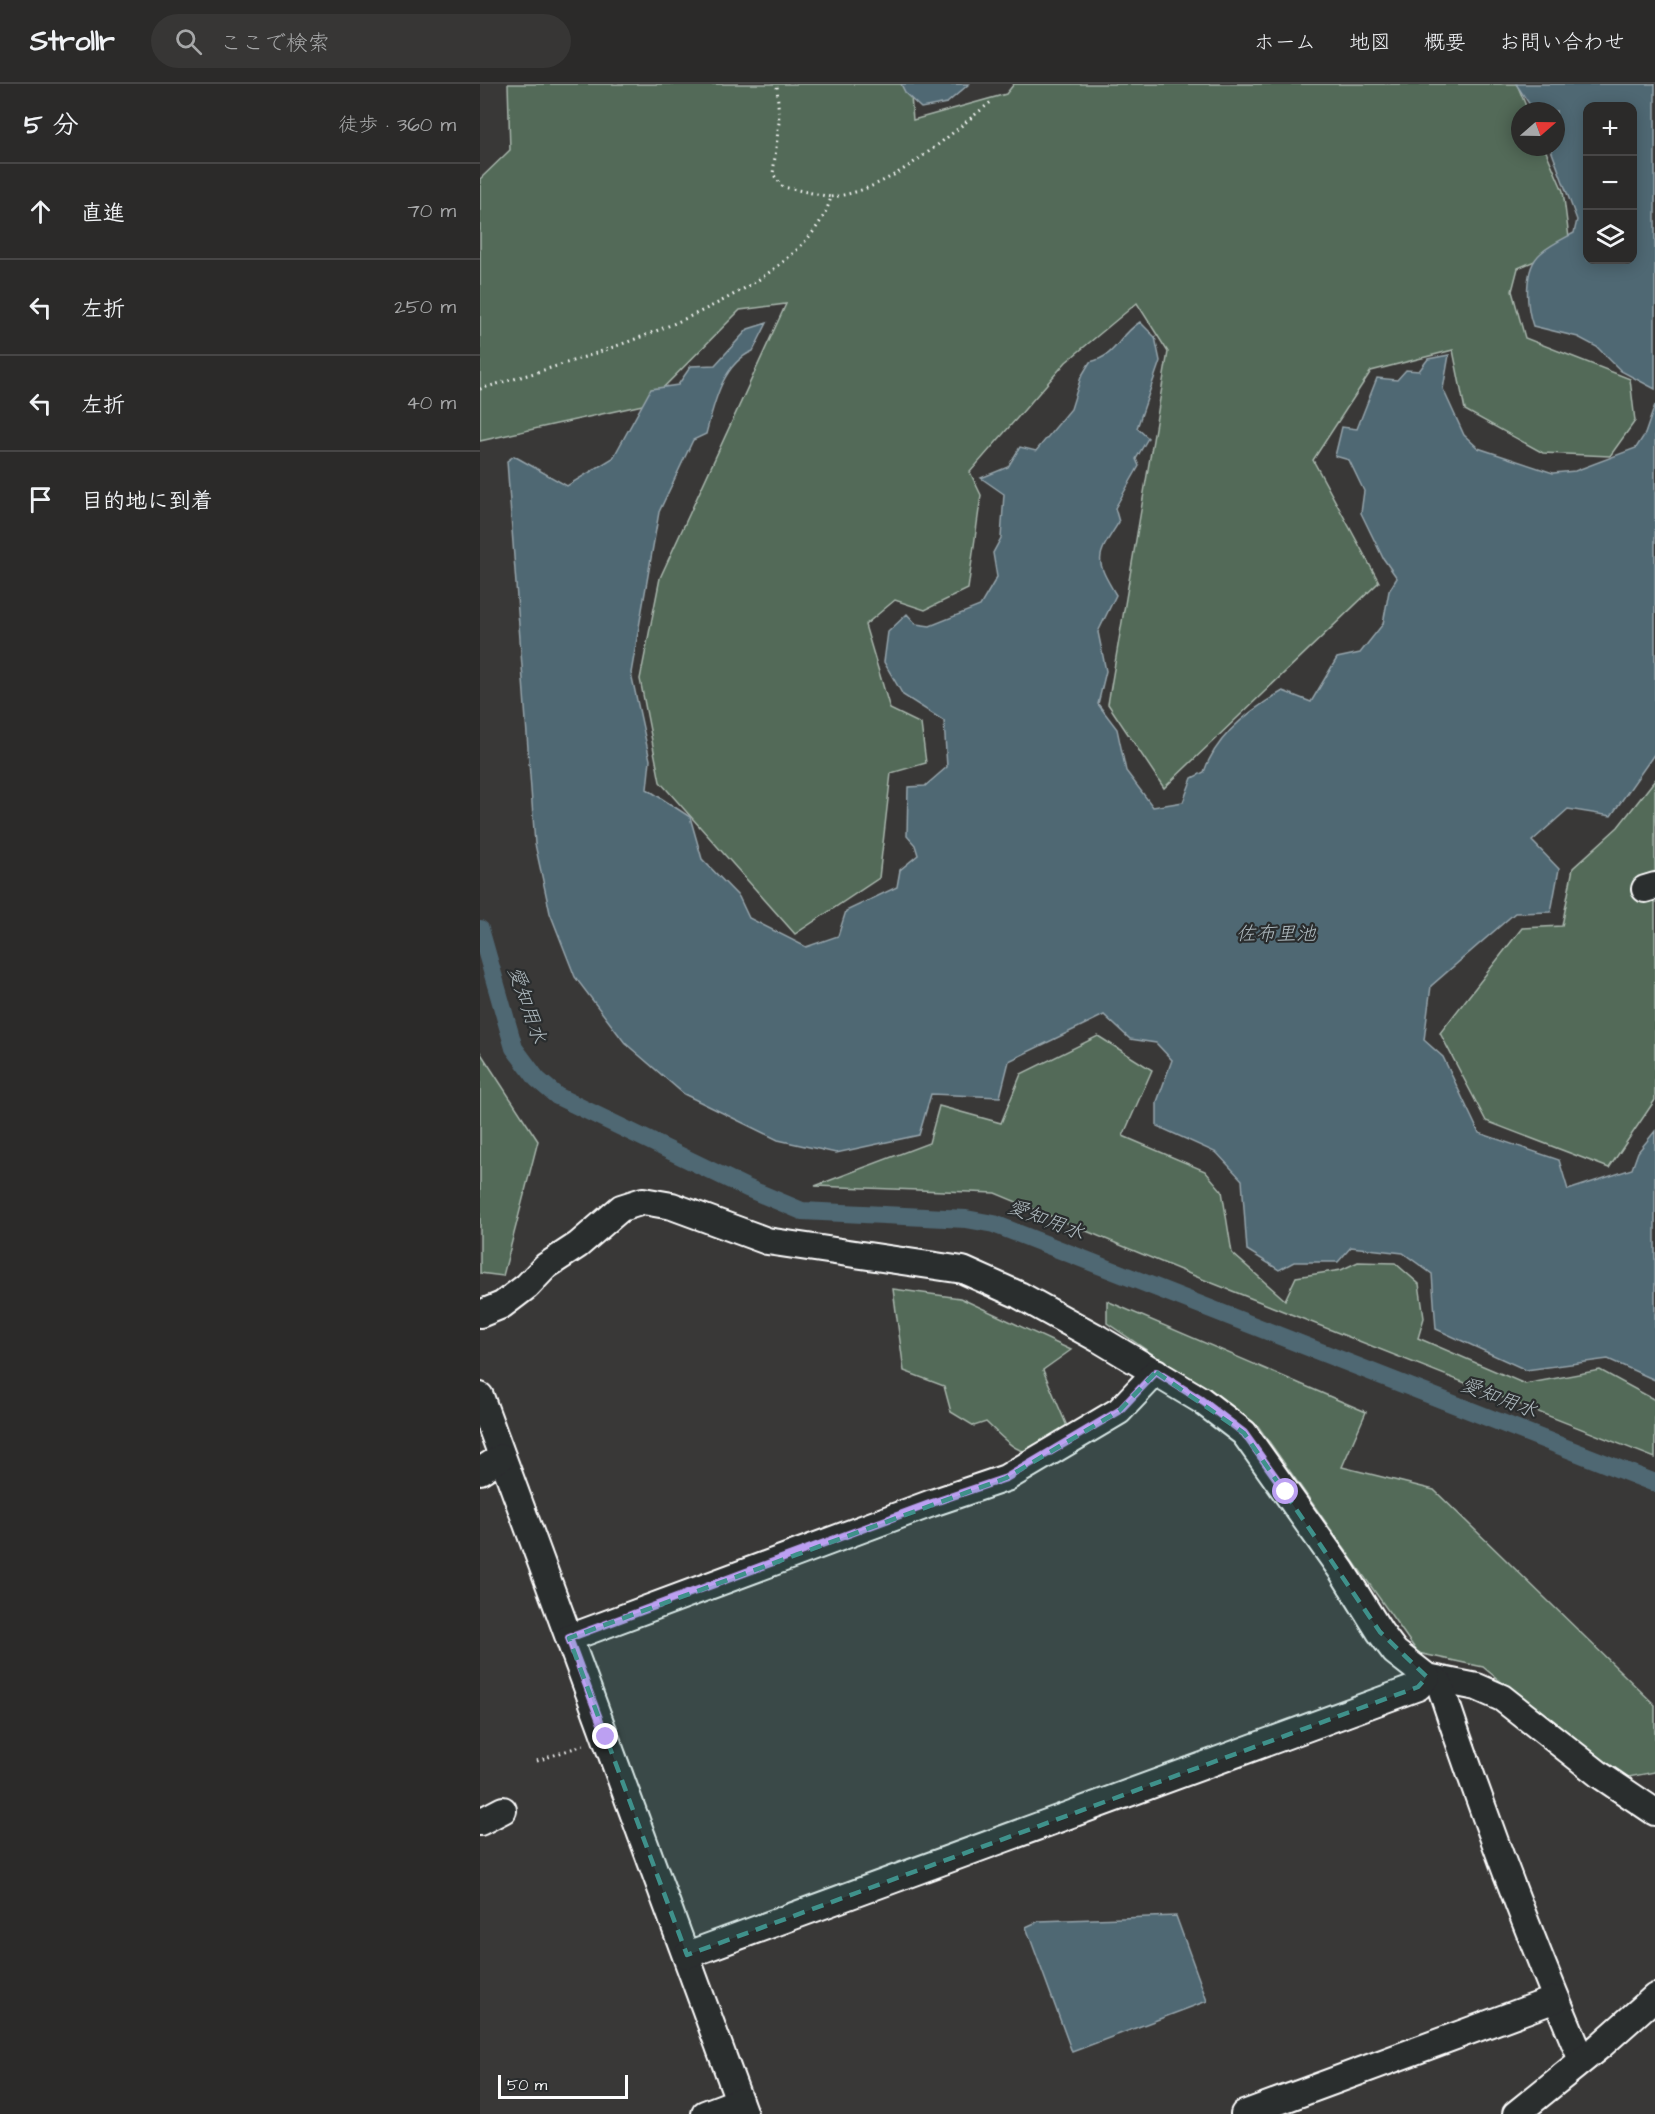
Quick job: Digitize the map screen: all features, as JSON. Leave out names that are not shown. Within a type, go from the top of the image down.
[{"type":"street","points":[[480,1314],[502,1305],[527,1286],[546,1266],[578,1245],[621,1208],[643,1201],[672,1206],[767,1241],[963,1270],[1019,1295],[1156,1372],[1201,1400],[1244,1433],[1342,1571],[1395,1652],[1433,1679],[1477,1687],[1502,1698],[1600,1775],[1655,1812]]},
{"type":"street","points":[[569,1638],[932,1503],[1006,1478],[1119,1411],[1156,1372]]},
{"type":"street","points":[[480,1396],[742,2108],[705,2114]]},
{"type":"street","points":[[480,1471],[502,1457]]},
{"type":"street","points":[[687,1955],[1418,1687],[1433,1679]]},
{"type":"street","points":[[1433,1679],[1556,1999],[1582,2060]]},
{"type":"street","points":[[480,1822],[503,1810]]},
{"type":"street","points":[[1516,2114],[1655,1997]]},
{"type":"street","points":[[1244,2114],[1556,1999]]},
{"type":"path","points":[[777,84],[779,122],[773,174],[783,187],[831,197],[852,194],[914,162],[991,102]]},
{"type":"path","points":[[480,389],[622,346],[673,325],[715,304],[787,260],[826,214],[831,197]]},
{"type":"path","points":[[537,1761],[606,1737]]},
{"type":"highlighted area","points":[[1156,1372],[1244,1433],[1380,1632],[1427,1677],[1418,1687],[687,1955],[569,1638],[1006,1478],[1119,1411]]},
{"type":"green space","points":[[508,84],[910,84],[913,120],[1006,94],[1014,84],[1517,84],[1524,102],[1511,102],[1511,156],[1548,156],[1563,191],[1570,246],[1518,268],[1512,291],[1525,338],[1630,379],[1635,421],[1610,456],[1543,453],[1465,410],[1453,350],[1371,371],[1313,460],[1379,582],[1164,788],[1108,704],[1168,352],[1137,303],[1066,362],[970,472],[981,495],[968,589],[925,610],[895,600],[865,625],[890,709],[921,724],[926,763],[891,773],[879,878],[795,934],[660,782],[640,679],[660,578],[786,304],[740,310],[647,404],[480,441],[480,179],[510,150]]},
{"type":"green space","points":[[1655,780],[1655,1100],[1609,1168],[1486,1121],[1440,1033],[1522,928],[1562,926],[1573,868],[1618,827]]},
{"type":"green space","points":[[1098,1036],[1152,1070],[1123,1136],[1205,1171],[1222,1191],[1232,1253],[1285,1300],[1296,1277],[1341,1270],[1358,1262],[1395,1263],[1419,1284],[1424,1318],[1418,1338],[1525,1384],[1600,1370],[1655,1400],[1655,1458],[1202,1279],[995,1193],[815,1186],[929,1143],[939,1106],[1001,1123],[1021,1074]]},
{"type":"green space","points":[[480,1052],[538,1141],[503,1276],[480,1273]]},
{"type":"green space","points":[[893,1289],[960,1298],[1071,1350],[1043,1370],[1069,1431],[1042,1446],[1025,1451],[1009,1444],[986,1422],[974,1426],[951,1412],[944,1386],[904,1371]]},
{"type":"green space","points":[[1107,1301],[1366,1412],[1342,1467],[1434,1490],[1655,1705],[1655,1772],[1618,1779],[1483,1667],[1418,1653],[1258,1426],[1107,1323]]},
{"type":"water","points":[[901,84],[969,84],[947,103],[921,108],[906,94]]},
{"type":"water","points":[[1516,84],[1655,84],[1655,389],[1621,371],[1597,347],[1578,337],[1533,326],[1528,298],[1531,268],[1541,253],[1574,233],[1577,220],[1553,156],[1565,156],[1565,102],[1528,102]]},
{"type":"water","name":"佐布里池","points":[[1140,322],[1155,337],[1160,361],[1137,428],[1148,438],[1136,459],[1139,466],[1115,508],[1119,522],[1102,551],[1101,565],[1116,595],[1098,632],[1106,671],[1098,704],[1117,729],[1126,771],[1153,807],[1183,802],[1192,778],[1204,772],[1226,735],[1259,706],[1283,691],[1311,702],[1337,658],[1360,653],[1383,624],[1389,591],[1397,578],[1383,558],[1361,513],[1364,491],[1349,460],[1335,456],[1342,427],[1357,429],[1377,378],[1397,380],[1406,370],[1419,371],[1428,359],[1449,355],[1443,389],[1464,435],[1478,448],[1553,473],[1575,471],[1636,448],[1645,434],[1655,405],[1655,753],[1611,816],[1568,809],[1532,841],[1559,869],[1551,912],[1515,913],[1431,986],[1424,1040],[1443,1057],[1479,1133],[1559,1160],[1568,1190],[1632,1169],[1638,1152],[1655,1131],[1655,1380],[1608,1359],[1526,1370],[1436,1329],[1432,1274],[1403,1253],[1351,1247],[1338,1262],[1294,1262],[1279,1270],[1247,1250],[1242,1180],[1217,1153],[1157,1126],[1157,1102],[1172,1060],[1156,1043],[1130,1039],[1104,1015],[1009,1061],[1000,1097],[931,1094],[919,1135],[836,1153],[778,1140],[684,1094],[625,1043],[575,977],[550,913],[535,844],[507,461],[514,456],[567,486],[613,458],[651,389],[678,385],[691,366],[715,365],[748,329],[767,323],[753,351],[742,357],[727,375],[716,398],[706,434],[693,440],[659,512],[631,673],[650,760],[647,789],[690,817],[702,859],[739,897],[749,918],[806,947],[838,936],[846,911],[897,887],[900,870],[918,855],[915,845],[907,836],[908,787],[925,786],[947,767],[944,721],[903,695],[884,662],[888,632],[907,614],[916,624],[930,626],[980,606],[997,577],[993,553],[1001,538],[1004,494],[981,478],[1008,467],[1020,447],[1036,451],[1071,409],[1081,377],[1090,362],[1106,355]]},
{"type":"water","points":[[1176,1916],[1207,2001],[1072,2052],[1026,1927],[1039,1921]]},
{"type":"waterway","name":"愛知用水","points":[[480,929],[514,1048],[537,1079],[557,1096],[747,1188],[802,1211],[966,1219],[994,1224],[1655,1483]]},
{"type":"route","points":[[606,1737],[569,1638],[932,1503],[1006,1478],[1119,1411],[1156,1372],[1201,1400],[1244,1433],[1286,1492]]}]
